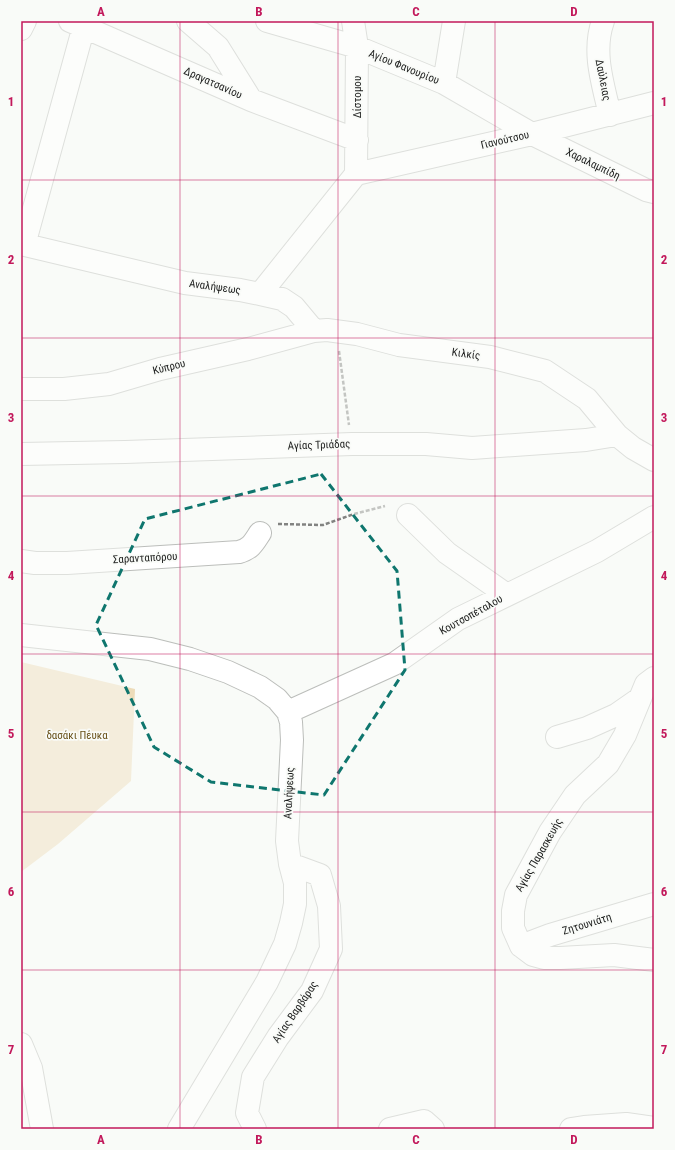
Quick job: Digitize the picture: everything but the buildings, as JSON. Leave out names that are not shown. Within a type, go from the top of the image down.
[{"type":"street","points":[[21,29],[25,21]]},
{"type":"street","points":[[188,21],[218,47],[252,100]]},
{"type":"street","name":"Αγίου Φανουρίου","points":[[267,21],[357,47],[444,83],[532,134]]},
{"type":"street","name":"Δίστομου","points":[[353,21],[357,47],[356,174]]},
{"type":"street","points":[[444,83],[454,21]]},
{"type":"street","name":"Δαύλειας","points":[[603,21],[599,37],[598,60],[610,115]]},
{"type":"street","points":[[22,244],[77,24]]},
{"type":"street","name":"Δραγατσανίου","points":[[77,24],[252,100],[357,140]]},
{"type":"street","name":"Γιανούτσου","points":[[356,174],[532,134],[654,103]]},
{"type":"street","name":"Χαραλαμπίδη","points":[[532,134],[646,190],[654,192]]},
{"type":"street","points":[[314,331],[294,307],[282,300],[260,294],[356,174]]},
{"type":"street","name":"Αναλήψεως","points":[[22,244],[185,283],[260,294]]},
{"type":"street","name":"Κιλκίς","points":[[314,331],[338,331],[357,334],[399,345],[490,357],[545,371],[586,399],[617,435],[633,448],[654,460]]},
{"type":"street","name":"Κύπρου","points":[[21,389],[64,389],[109,384],[160,369],[314,331]]},
{"type":"street","name":"Αγίας Τριάδας","points":[[21,454],[352,444],[426,444],[472,448],[586,440],[617,435]]},
{"type":"street","points":[[408,515],[447,553],[507,595]]},
{"type":"street","name":"Κουτσοπέταλου","points":[[288,712],[394,664],[458,619],[597,551],[654,516]]},
{"type":"street","name":"Σαρανταπόρου","points":[[21,561],[35,563],[67,563],[239,552],[252,546],[260,533]]},
{"type":"street","points":[[21,635],[150,649],[190,659],[228,672],[260,687],[277,699],[288,712]]},
{"type":"street","name":"Αγίας Παρασκευής","points":[[521,946],[513,928],[513,911],[516,895],[550,832],[575,795],[608,764],[624,735],[646,684],[654,678]]},
{"type":"street","points":[[557,737],[587,728],[616,715],[639,699]]},
{"type":"street","name":"Αναλήψεως","points":[[179,1129],[267,982],[286,944],[295,904],[295,883],[290,864],[287,841],[292,740],[291,722],[288,712]]},
{"type":"street","name":"Αγίας Βαρβάρας","points":[[255,1129],[248,1113],[253,1077],[278,1037],[312,991],[331,949],[329,906],[320,875],[290,864]]},
{"type":"street","name":"Ζητουνιάτη","points":[[521,946],[550,935],[654,904]]},
{"type":"street","points":[[521,946],[533,955],[544,958],[614,955],[654,960]]},
{"type":"street","points":[[21,1044],[31,1068],[42,1129]]},
{"type":"street","points":[[390,1129],[424,1121],[433,1129]]},
{"type":"street","points":[[571,1129],[584,1126],[626,1124],[654,1128]]},
{"type":"path","points":[[338,331],[338,341],[352,444]]},
{"type":"path","points":[[260,533],[273,524],[324,525],[354,514],[385,506]]},
{"type":"highlighted area","points":[[321,474],[397,571],[405,670],[324,795],[211,782],[154,747],[96,625],[145,519]]},
{"type":"green space","name":"δασάκι Πέυκα","points":[[21,662],[135,689],[131,781],[58,844],[21,872]]}]
